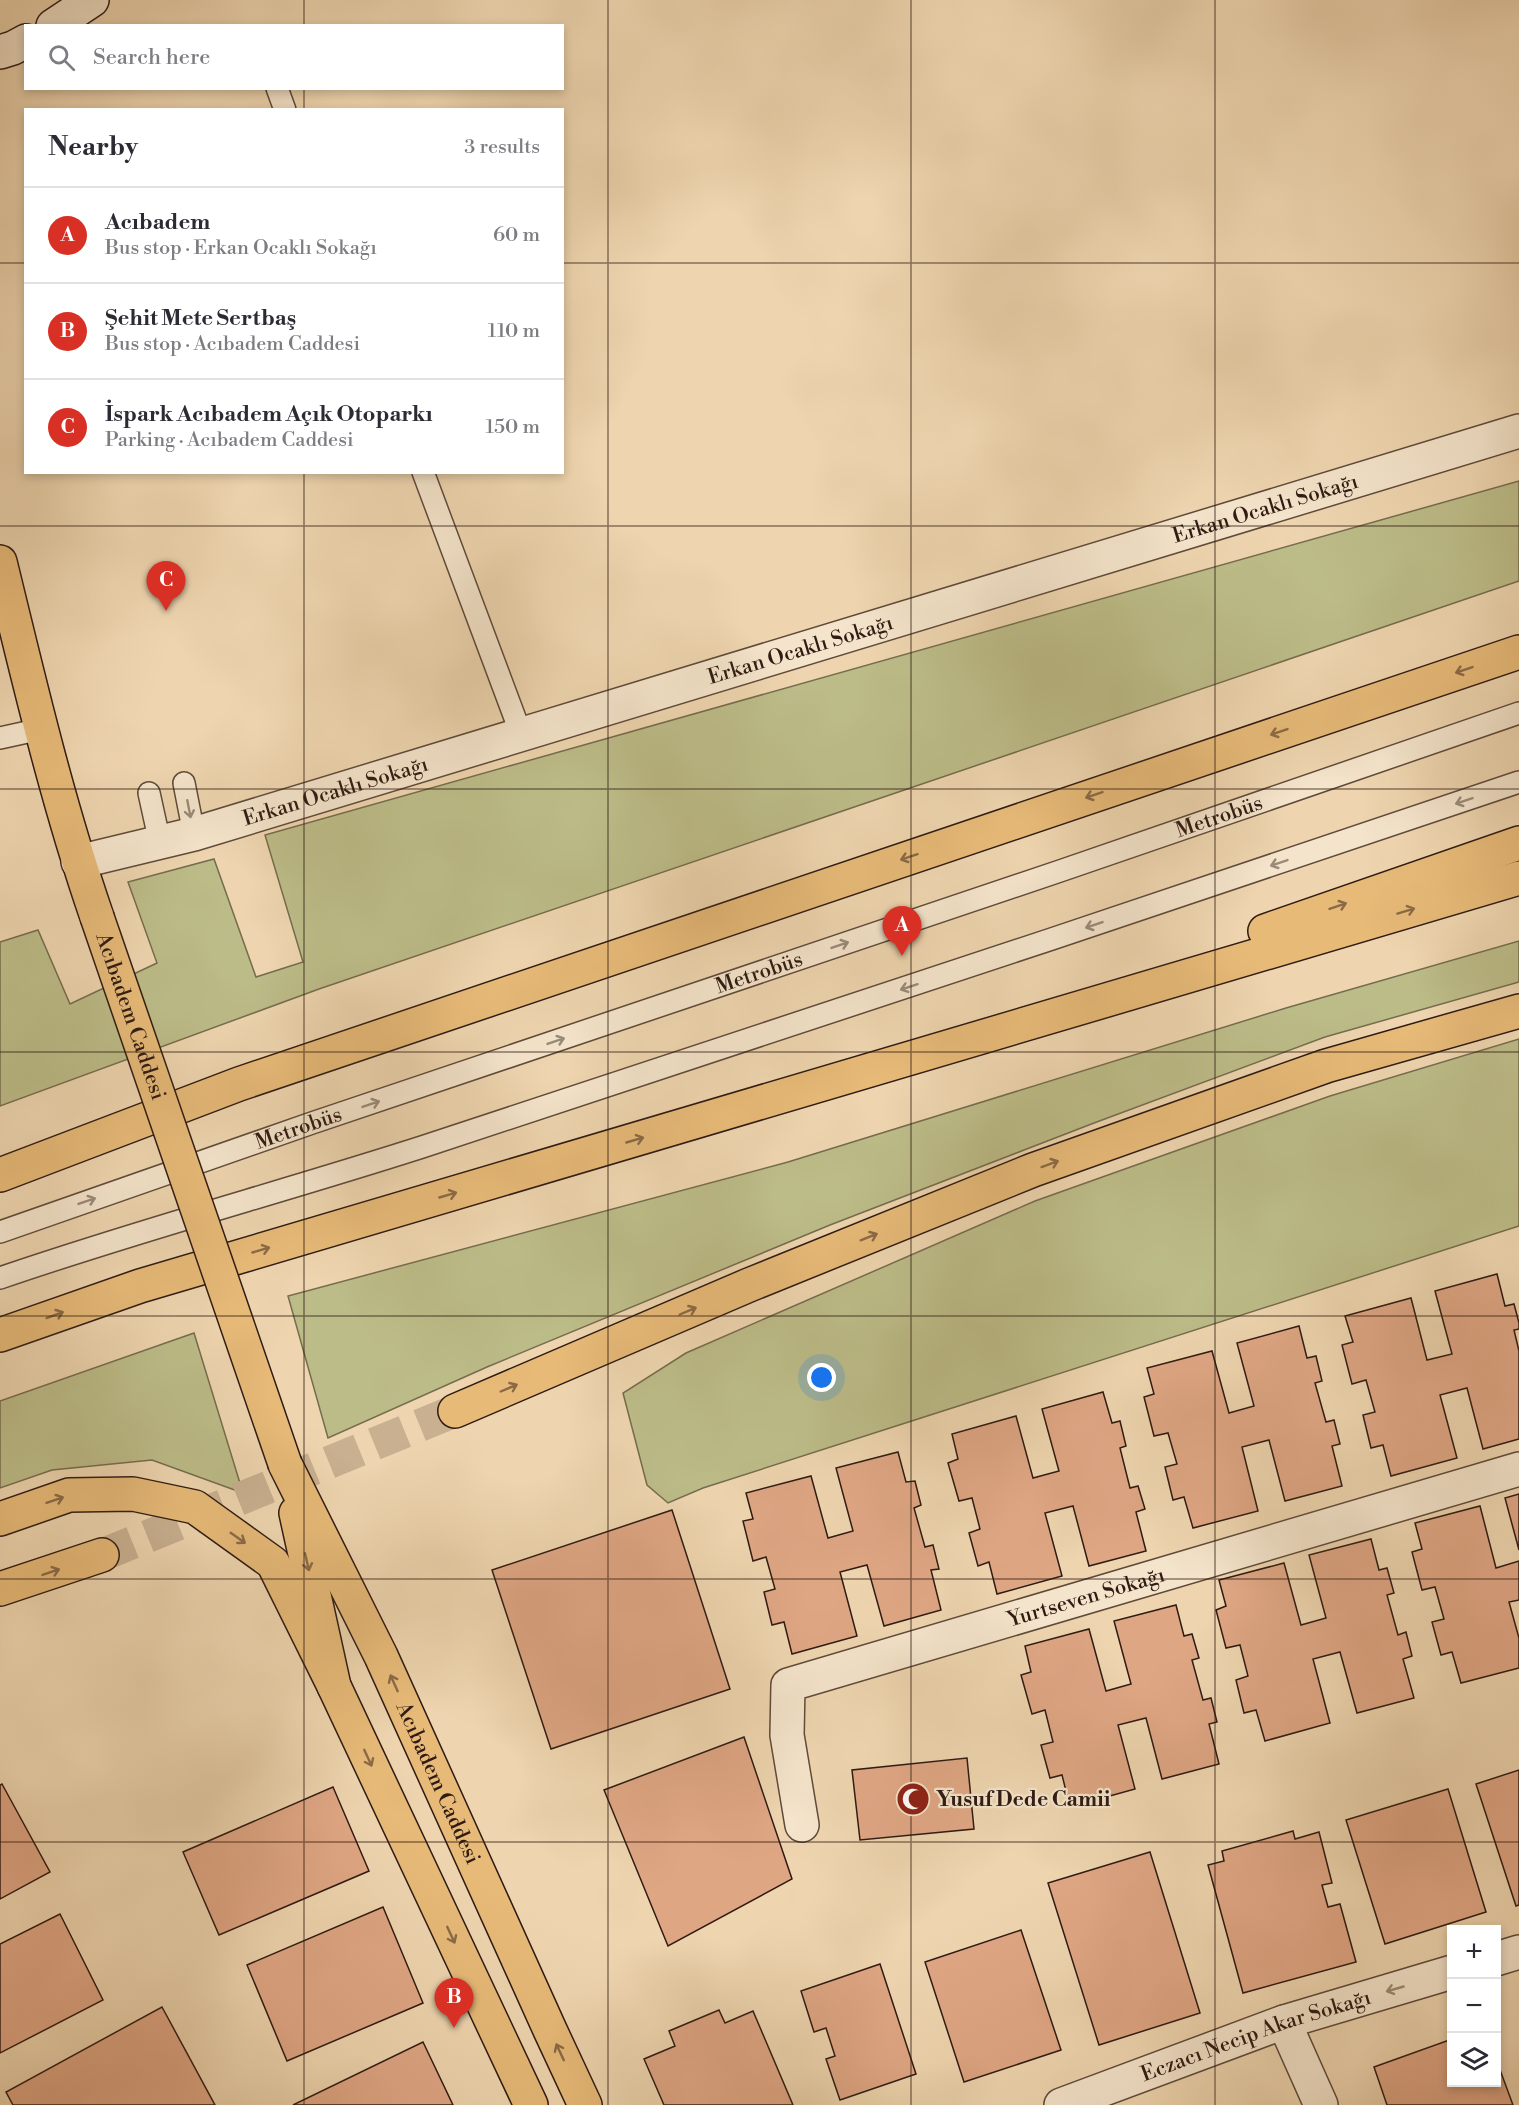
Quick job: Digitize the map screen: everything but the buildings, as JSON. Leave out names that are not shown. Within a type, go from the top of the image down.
[{"type":"main road","name":"Acıbadem Caddesi","points":[[0,562],[41,729],[78,862],[285,1464],[334,1686],[531,2105]]},
{"type":"main road","points":[[0,1175],[239,1084],[1519,651]]},
{"type":"main road","points":[[806,1090],[1519,843]]},
{"type":"main road","points":[[0,1335],[140,1286],[1519,878]]},
{"type":"main road","points":[[455,1411],[749,1285],[1034,1170],[1326,1066],[1519,1011]]},
{"type":"main road","name":"Acıbadem Caddesi","points":[[285,1464],[381,1656],[585,2105]]},
{"type":"main road","points":[[0,1519],[69,1496],[133,1494],[195,1507],[273,1563],[334,1686]]},
{"type":"main road","points":[[0,1589],[102,1555]]},
{"type":"street","points":[[56,24],[92,0]]},
{"type":"street","name":"Erkan Ocaklı Sokağı","points":[[78,862],[194,834],[1519,431]]},
{"type":"street","name":"Yurtseven Sokağı","points":[[802,1825],[787,1735],[788,1685],[1519,1469]]},
{"type":"street","points":[[1501,1958],[1519,1952]]},
{"type":"street","name":"Eczacı Necip Akar Sokağı","points":[[1062,2105],[1284,2022],[1447,1973]]},
{"type":"street","points":[[1284,2022],[1321,2105]]},
{"type":"lane","points":[[278,90],[284,108]]},
{"type":"lane","points":[[424,474],[521,734]]},
{"type":"lane","name":"Metrobüs","points":[[0,1232],[324,1119],[1519,713]]},
{"type":"lane","points":[[0,738],[41,729]]},
{"type":"lane","points":[[0,1278],[517,1116],[1519,782]]},
{"type":"lane","points":[[184,783],[194,834]]},
{"type":"lane","points":[[149,793],[160,843]]},
{"type":"green space","points":[[1519,481],[1519,581],[319,989],[0,1106],[0,942],[38,930],[70,1004],[157,963],[128,882],[214,859],[256,977],[303,962],[265,835]]},
{"type":"green space","points":[[1519,941],[1519,982],[1325,1037],[1094,1123],[830,1225],[487,1367],[328,1438],[288,1296],[788,1162],[1286,1008]]},
{"type":"green space","points":[[1519,1039],[1519,1226],[703,1488],[668,1503],[647,1485],[623,1393],[686,1353],[1035,1201],[1330,1096]]},
{"type":"green space","points":[[194,1333],[243,1493],[152,1460],[52,1470],[0,1488],[0,1401]]},
{"type":"tunnel","points":[[102,1555],[455,1411]]},
{"type":"place","name":"İspark Acıbadem Açık Otoparkı","points":[[166,611]]},
{"type":"place","name":"Acıbadem","points":[[902,956]]},
{"type":"place","name":"Yusuf Dede Camii","points":[[913,1799]]},
{"type":"place","name":"Şehit Mete Sertbaş","points":[[454,2028]]}]
